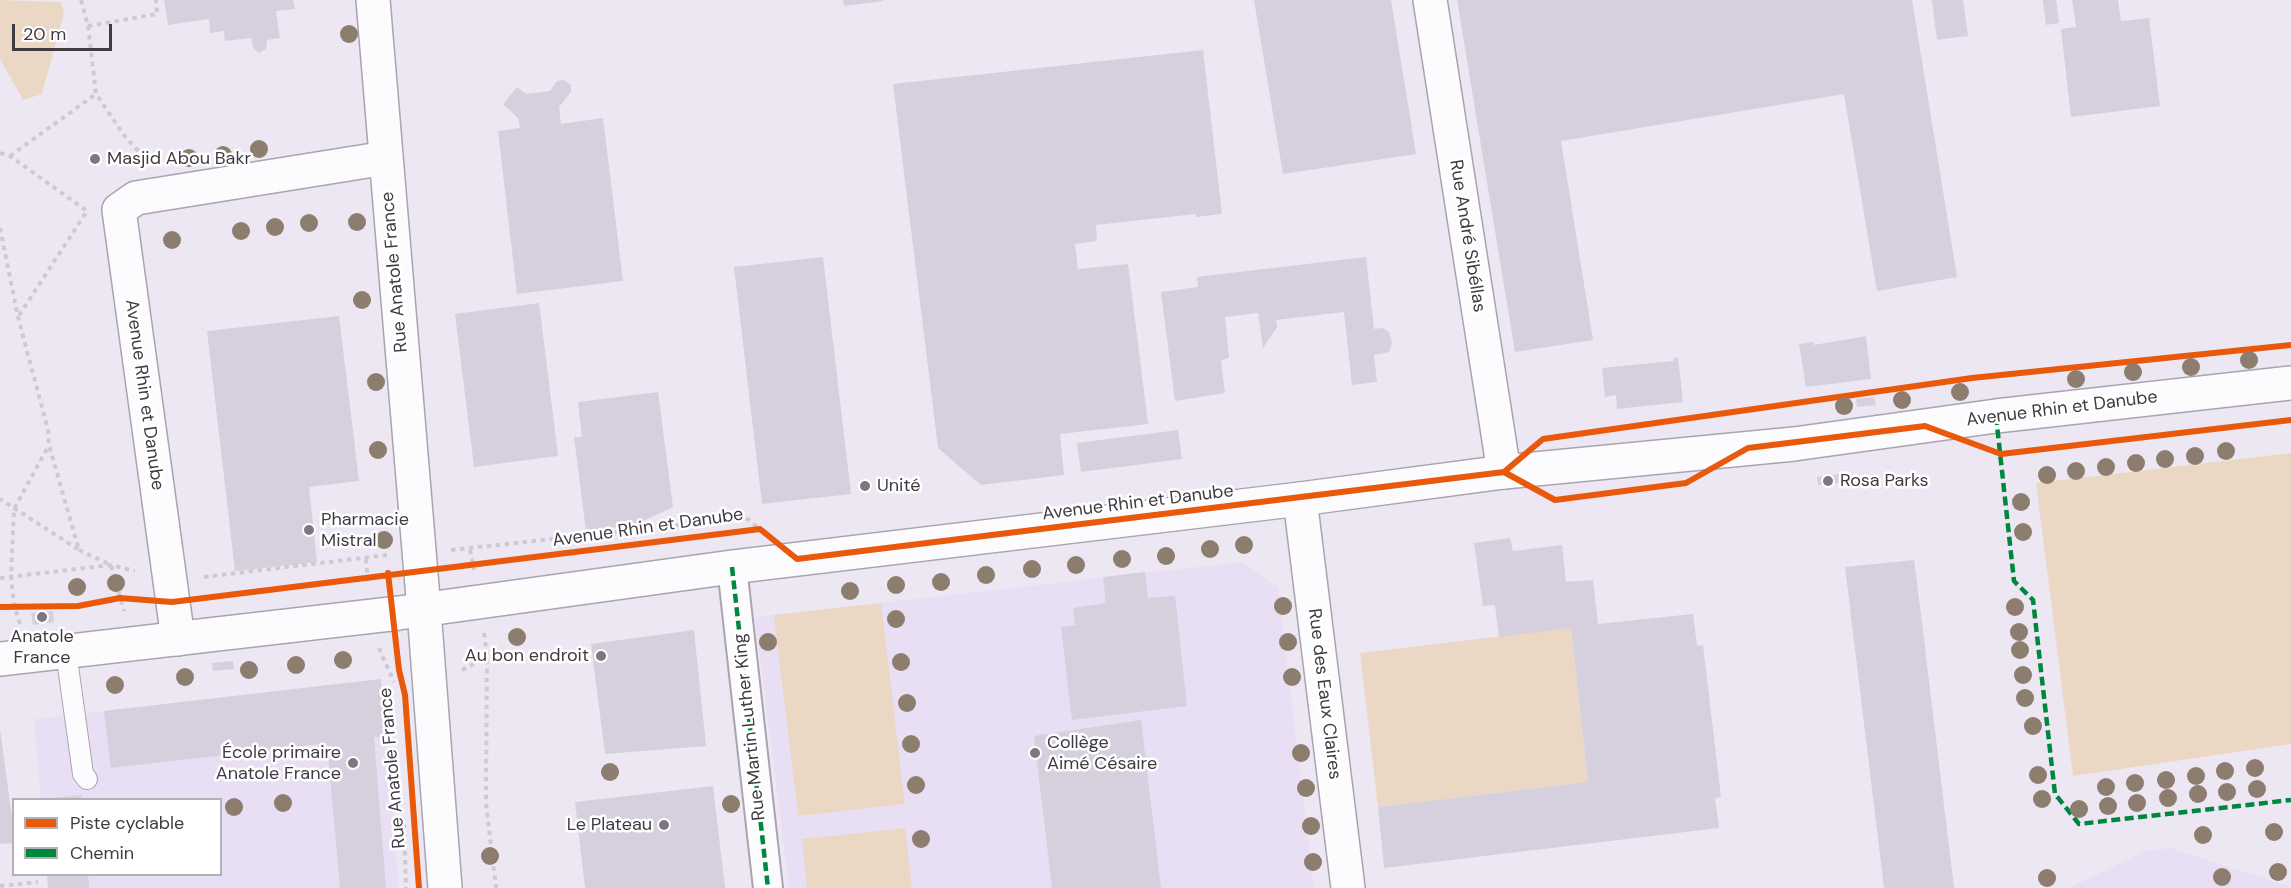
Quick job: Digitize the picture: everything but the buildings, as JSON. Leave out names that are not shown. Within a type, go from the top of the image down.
[{"type":"street","name":"Rue Anatole France","points":[[373,0],[445,888]]},
{"type":"street","name":"Rue André Sibéllas","points":[[1430,0],[1504,472]]},
{"type":"street","points":[[178,191],[386,158]]},
{"type":"street","name":"Avenue Rhin et Danube","points":[[178,191],[136,198],[119,210],[178,639]]},
{"type":"street","name":"Avenue Rhin et Danube","points":[[0,660],[424,610],[732,567],[1300,499],[1504,472],[1805,443],[1996,416],[2291,383]]},
{"type":"street","name":"Rue des Eaux Claires","points":[[1300,499],[1348,888]]},
{"type":"street","name":"Rue Martin Luther King","points":[[732,567],[768,888]]},
{"type":"lane","points":[[66,652],[83,774],[87,779]]},
{"type":"path","points":[[81,0],[88,26],[96,94],[126,138],[178,191]]},
{"type":"path","points":[[88,26],[157,14],[156,0]]},
{"type":"path","points":[[10,156],[96,94]]},
{"type":"path","points":[[0,153],[10,156],[87,211],[18,317]]},
{"type":"path","points":[[0,228],[18,317],[48,430],[49,445],[79,550]]},
{"type":"path","points":[[1841,395],[1861,392]]},
{"type":"path","points":[[22,631],[10,606],[14,510],[49,445]]},
{"type":"path","points":[[0,499],[79,550],[171,592]]},
{"type":"path","points":[[355,578],[420,560],[470,550],[746,518],[760,529]]},
{"type":"path","points":[[470,550],[487,656],[486,803],[496,888]]},
{"type":"path","points":[[366,559],[373,634],[394,683]]},
{"type":"path","points":[[110,600],[366,559],[483,563]]},
{"type":"path","points":[[0,578],[111,565]]},
{"type":"path","points":[[111,565],[126,619]]},
{"type":"path","points":[[10,606],[24,605]]},
{"type":"path","points":[[404,821],[406,888]]},
{"type":"path","points":[[0,886],[38,882]]},
{"type":"shaded area","points":[[0,0],[61,2],[64,13],[42,94],[23,100],[0,59]]},
{"type":"shaded area","points":[[2291,453],[2291,744],[2073,776],[2036,483]]},
{"type":"shaded area","name":"Collège Aimé Césaire","points":[[1242,562],[1278,587],[1314,888],[789,888],[755,617]]},
{"type":"shaded area","points":[[881,603],[905,804],[798,816],[774,615]]},
{"type":"shaded area","points":[[1571,628],[1588,782],[1378,807],[1360,653]]},
{"type":"shaded area","points":[[381,679],[399,888],[48,888],[47,876],[222,876],[222,798],[41,798],[34,719]]},
{"type":"shaded area","points":[[905,828],[912,888],[807,888],[802,839]]},
{"type":"shaded area","points":[[2171,848],[2291,888],[2069,888],[2145,851]]},
{"type":"marked path","points":[[1996,416],[2014,581],[2033,600],[2055,794],[2079,824],[2291,800]]},
{"type":"marked path","points":[[732,567],[768,888]]},
{"type":"cycle path","points":[[1504,472],[1543,439],[1972,378],[2291,345]]},
{"type":"cycle path","points":[[1504,472],[1555,500],[1686,483],[1748,448],[1925,426],[2001,454],[2291,420]]},
{"type":"cycle path","points":[[0,607],[78,606],[120,598],[172,602],[760,529],[797,559],[1504,472]]},
{"type":"cycle path","points":[[388,573],[399,670],[405,695],[419,888]]},
{"type":"place","name":"Masjid Abou Bakr","points":[[95,159]]},
{"type":"place","name":"Rosa Parks","points":[[1828,481]]},
{"type":"place","name":"Unité","points":[[865,486]]},
{"type":"place","name":"Pharmacie Mistral","points":[[309,530]]},
{"type":"place","name":"Anatole France","points":[[42,617]]},
{"type":"place","name":"Au bon endroit","points":[[601,656]]},
{"type":"place","name":"Collège Aimé Césaire","points":[[1035,753]]},
{"type":"place","name":"École primaire Anatole France","points":[[353,763]]},
{"type":"place","name":"Le Plateau","points":[[664,825]]}]
